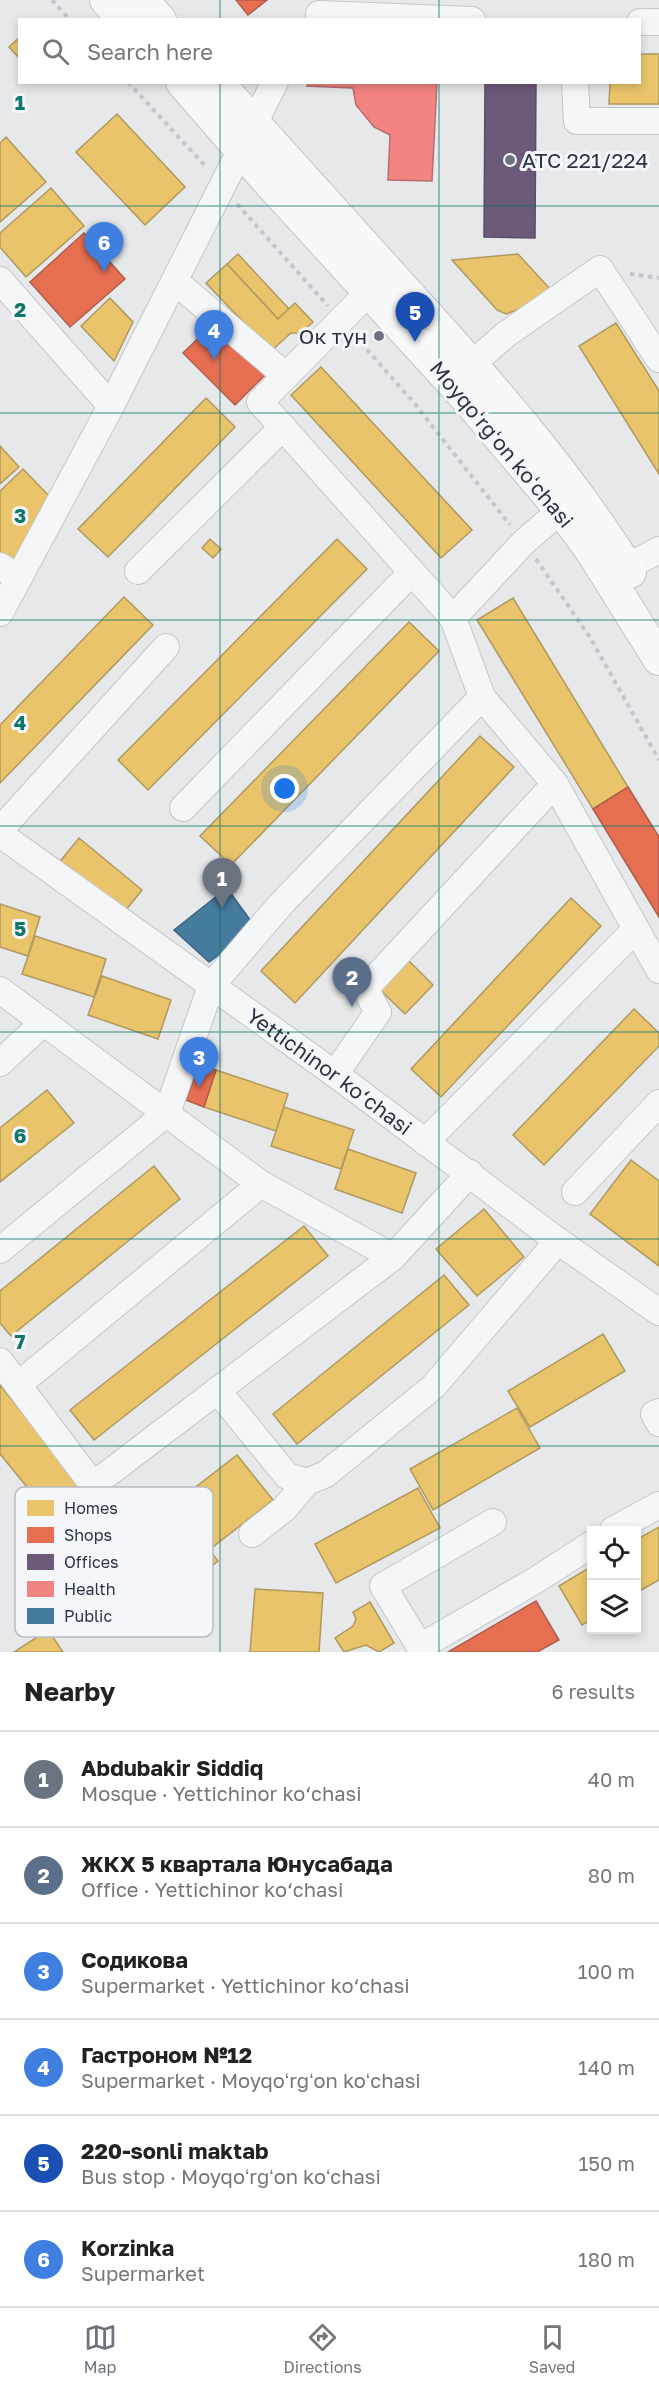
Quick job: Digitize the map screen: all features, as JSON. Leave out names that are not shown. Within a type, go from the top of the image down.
[{"type":"main road","points":[[106,0],[122,18]]},
{"type":"main road","points":[[142,0],[158,18]]},
{"type":"main road","name":"Moyqoʻrgʻon koʻchasi","points":[[184,84],[248,136],[472,364],[579,495],[659,619]]},
{"type":"main road","name":"Moyqoʻrgʻon koʻchasi","points":[[218,84],[248,136],[369,292],[468,400],[561,510],[602,567],[659,659]]},
{"type":"street","points":[[320,11],[438,18]]},
{"type":"street","points":[[641,22],[659,22]]},
{"type":"street","points":[[0,613],[9,572],[111,406],[176,282],[273,84]]},
{"type":"street","points":[[575,84],[577,121],[659,121]]},
{"type":"street","points":[[472,364],[505,335],[600,269],[659,359]]},
{"type":"street","points":[[0,280],[111,406]]},
{"type":"street","points":[[176,282],[286,376]]},
{"type":"street","points":[[369,292],[260,402],[453,618],[482,697],[555,784],[659,970]]},
{"type":"street","points":[[138,571],[283,427]]},
{"type":"street","points":[[453,618],[524,542],[561,510]]},
{"type":"street","points":[[627,567],[659,550]]},
{"type":"street","points":[[183,808],[412,572]]},
{"type":"street","points":[[0,832],[166,647]]},
{"type":"street","points":[[0,1250],[167,1113],[211,986],[281,904],[482,697]]},
{"type":"street","points":[[335,1074],[378,1012],[364,989],[555,784]]},
{"type":"street","name":"Yettichinor ko‘chasi","points":[[0,832],[659,1312]]},
{"type":"street","points":[[425,1142],[635,930]]},
{"type":"street","points":[[0,990],[261,1184],[393,1257]]},
{"type":"street","points":[[0,1063],[44,1022]]},
{"type":"street","points":[[575,1192],[659,1103]]},
{"type":"street","points":[[0,1361],[93,1485],[393,1257],[470,1173]]},
{"type":"street","points":[[18,1385],[261,1184]]},
{"type":"street","points":[[252,1534],[284,1509],[307,1482],[326,1474],[433,1387],[558,1240]]},
{"type":"street","points":[[217,1390],[287,1476],[307,1482]]},
{"type":"street","points":[[659,1412],[654,1414],[659,1423]]},
{"type":"street","points":[[620,1526],[659,1505]]},
{"type":"street","points":[[493,1522],[383,1586],[416,1649],[536,1580],[587,1547]]},
{"type":"path","points":[[52,0],[68,18]]},
{"type":"path","points":[[130,84],[415,404],[524,542],[591,639],[659,760]]},
{"type":"building: Homes","points":[[18,39],[18,57],[9,47]]},
{"type":"building: Homes","points":[[641,54],[659,54],[659,104],[609,104],[610,84],[641,84]]},
{"type":"building: Homes","points":[[117,114],[185,187],[145,225],[76,152]]},
{"type":"building: Homes","points":[[6,137],[46,182],[0,222],[0,143]]},
{"type":"building: Homes","points":[[51,188],[84,226],[26,277],[0,247],[0,233]]},
{"type":"building: Homes","points":[[238,254],[289,309],[278,319],[227,264]]},
{"type":"building: Homes","points":[[518,254],[551,290],[525,307],[506,314],[497,310],[452,260]]},
{"type":"building: Homes","points":[[227,264],[278,319],[295,303],[313,322],[301,333],[291,333],[271,351],[206,283]]},
{"type":"building: Homes","points":[[110,298],[133,322],[114,361],[81,326]]},
{"type":"building: Homes","points":[[616,323],[659,391],[659,474],[579,346]]},
{"type":"building: Homes","points":[[321,367],[472,530],[441,558],[291,395]]},
{"type":"building: Homes","points":[[206,398],[235,427],[108,557],[78,529]]},
{"type":"building: Homes","points":[[0,446],[19,467],[0,484]]},
{"type":"building: Homes","points":[[23,469],[52,499],[15,566],[0,554],[0,491]]},
{"type":"building: Homes","points":[[210,539],[221,549],[213,558],[202,548]]},
{"type":"building: Homes","points":[[337,539],[367,569],[148,790],[118,760]]},
{"type":"building: Homes","points":[[124,597],[153,625],[0,783],[0,725]]},
{"type":"building: Homes","points":[[513,598],[628,787],[593,809],[477,620]]},
{"type":"building: Homes","points":[[409,622],[439,651],[231,865],[200,836]]},
{"type":"building: Homes","points":[[480,736],[514,767],[295,1003],[261,971]]},
{"type":"building: Homes","points":[[79,838],[142,890],[122,915],[58,864]]},
{"type":"building: Homes","points":[[571,898],[601,926],[441,1097],[411,1069]]},
{"type":"building: Homes","points":[[0,904],[40,917],[28,956],[0,947]]},
{"type":"building: Homes","points":[[35,936],[106,959],[94,997],[22,974]]},
{"type":"building: Homes","points":[[408,960],[433,985],[405,1014],[379,989]]},
{"type":"building: Homes","points":[[102,976],[171,1000],[158,1039],[88,1015]]},
{"type":"building: Homes","points":[[634,1009],[659,1033],[659,1046],[544,1165],[513,1135]]},
{"type":"building: Homes","points":[[216,1070],[288,1094],[276,1131],[204,1107]]},
{"type":"building: Homes","points":[[47,1090],[74,1123],[0,1182],[0,1128]]},
{"type":"building: Homes","points":[[284,1107],[354,1130],[341,1169],[271,1146]]},
{"type":"building: Homes","points":[[348,1149],[416,1173],[402,1213],[335,1189]]},
{"type":"building: Homes","points":[[631,1160],[659,1181],[659,1266],[590,1214]]},
{"type":"building: Homes","points":[[154,1166],[180,1199],[11,1336],[0,1323],[0,1291]]},
{"type":"building: Homes","points":[[484,1209],[524,1257],[477,1296],[436,1249]]},
{"type":"building: Homes","points":[[304,1226],[328,1256],[94,1440],[70,1410]]},
{"type":"building: Homes","points":[[444,1275],[469,1305],[297,1444],[273,1414]]},
{"type":"building: Homes","points":[[603,1334],[625,1371],[530,1427],[508,1391]]},
{"type":"building: Homes","points":[[0,1385],[82,1487],[27,1487],[0,1454]]},
{"type":"building: Homes","points":[[517,1408],[540,1448],[433,1510],[410,1469]]},
{"type":"building: Homes","points":[[237,1455],[273,1500],[213,1547],[213,1487],[196,1487]]},
{"type":"building: Homes","points":[[418,1488],[440,1528],[336,1583],[315,1544]]},
{"type":"building: Homes","points":[[659,1527],[659,1580],[641,1590],[641,1580],[641,1537]]},
{"type":"building: Homes","points":[[213,1554],[218,1561],[213,1565]]},
{"type":"building: Homes","points":[[587,1569],[587,1622],[582,1625],[559,1586]]},
{"type":"building: Homes","points":[[255,1589],[323,1593],[319,1652],[250,1652]]},
{"type":"building: Homes","points":[[370,1602],[394,1643],[379,1652],[366,1645],[344,1652],[335,1638],[353,1626],[356,1619],[353,1612]]},
{"type":"building: Homes","points":[[37,1637],[53,1637],[63,1652],[14,1652]]},
{"type":"building: Shops","points":[[236,0],[267,0],[248,15]]},
{"type":"building: Shops","points":[[84,233],[125,279],[70,327],[30,282]]},
{"type":"building: Shops","points":[[217,320],[268,372],[235,405],[183,353]]},
{"type":"building: Shops","points":[[628,787],[659,837],[659,917],[593,809]]},
{"type":"building: Shops","points":[[199,1065],[216,1070],[204,1107],[186,1100]]},
{"type":"building: Shops","points":[[536,1601],[559,1640],[537,1652],[448,1652]]},
{"type":"building: Offices","name":"АТС 221/224","points":[[485,84],[536,84],[535,238],[484,237]]},
{"type":"building: Health","points":[[308,84],[437,84],[432,181],[388,180],[390,135],[374,127],[356,105],[353,88],[307,86]]},
{"type":"building: Public","points":[[227,888],[256,928],[209,962],[174,930]]},
{"type":"place","name":"АТС 221/224","points":[[510,160]]},
{"type":"place","name":"Korzinka","points":[[104,272]]},
{"type":"place","name":"Ок тун","points":[[379,336]]},
{"type":"place","name":"220-sonli maktab","points":[[415,342]]},
{"type":"place","name":"Гастроном №12","points":[[214,360]]},
{"type":"place","name":"Abdubakir Siddiq","points":[[222,908]]},
{"type":"place","name":"ЖКХ 5 квартала Юнусабада","points":[[352,1007]]},
{"type":"place","name":"Содикова","points":[[199,1087]]}]
